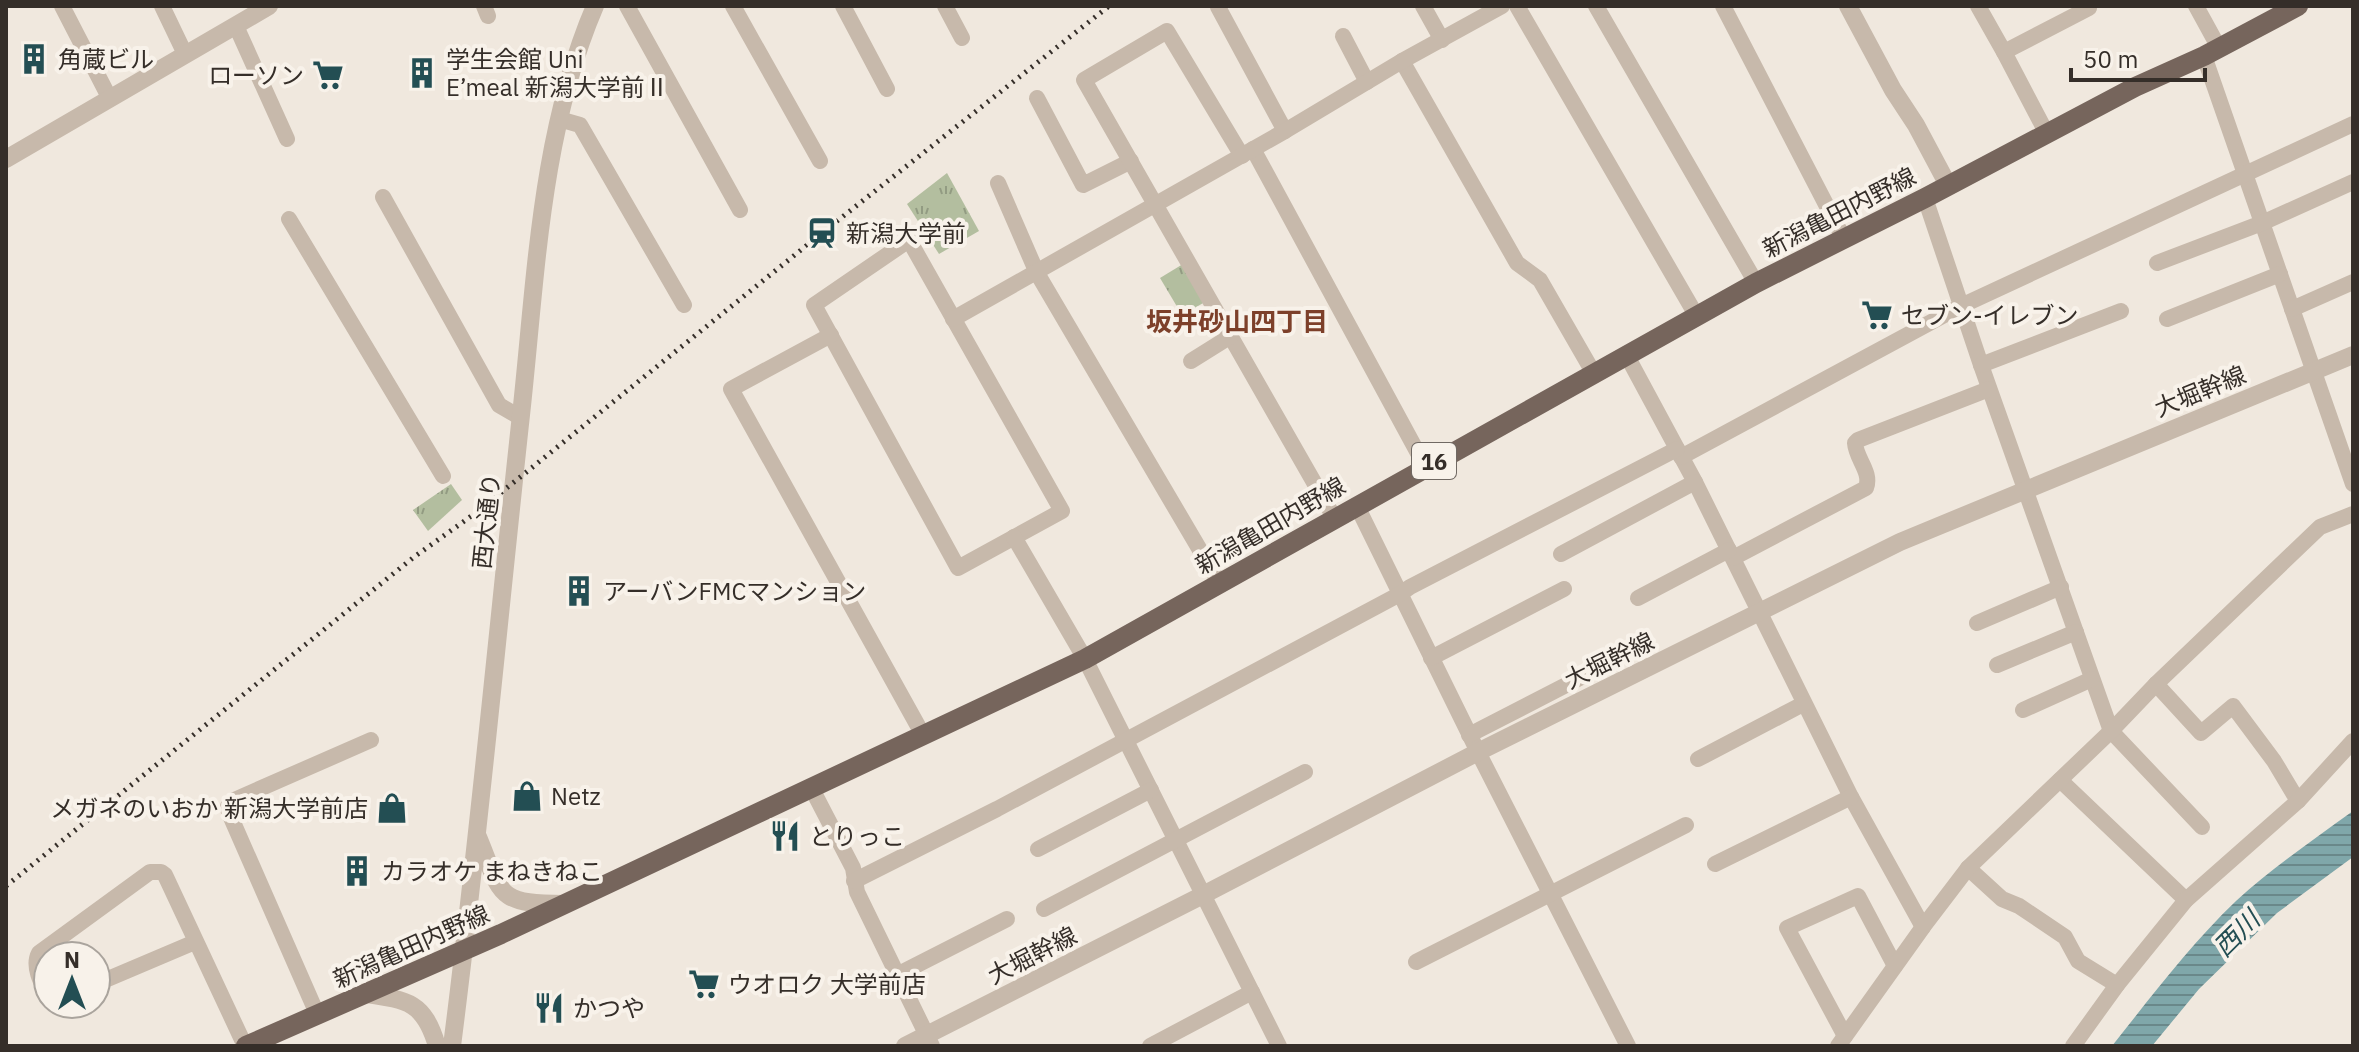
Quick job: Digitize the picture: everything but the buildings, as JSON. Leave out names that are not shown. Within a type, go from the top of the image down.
[{"type":"main road","name":"新潟亀田内野線","points":[[246,1046],[464,951],[1085,659],[1696,315],[2298,6]]},
{"type":"street","points":[[62,6],[110,99]]},
{"type":"street","points":[[162,6],[185,54]]},
{"type":"street","points":[[6,159],[269,6]]},
{"type":"street","name":"西大通り","points":[[452,1046],[542,226],[559,119],[579,47],[595,6]]},
{"type":"street","points":[[627,6],[740,210]]},
{"type":"street","points":[[733,6],[820,161]]},
{"type":"street","points":[[843,6],[887,89]]},
{"type":"street","points":[[945,6],[962,38]]},
{"type":"street","points":[[1220,6],[1285,131]]},
{"type":"street","points":[[1423,6],[1442,40]]},
{"type":"street","points":[[953,319],[1502,6]]},
{"type":"street","points":[[1517,6],[1696,315]]},
{"type":"street","points":[[1596,6],[1756,283]]},
{"type":"street","points":[[1723,6],[1844,239]]},
{"type":"street","points":[[1848,6],[1948,185]]},
{"type":"street","points":[[1978,6],[2047,134]]},
{"type":"street","points":[[2004,52],[2088,6]]},
{"type":"street","points":[[2196,6],[2212,52],[2244,175],[2349,458],[2353,484]]},
{"type":"street","points":[[236,26],[287,139]]},
{"type":"street","points":[[1335,519],[1084,80],[1167,31],[1248,153],[1425,466]]},
{"type":"street","points":[[1343,36],[1367,82]]},
{"type":"street","points":[[1402,61],[1517,263],[1540,280],[1593,372]]},
{"type":"street","points":[[1037,98],[1083,185],[1131,161]]},
{"type":"street","points":[[559,119],[580,125],[684,305]]},
{"type":"street","points":[[854,881],[1126,741],[1410,587],[1679,453],[1961,306],[2353,124]]},
{"type":"street","points":[[2157,263],[2262,223],[2353,182]]},
{"type":"street","points":[[998,183],[1037,273],[1220,584]]},
{"type":"street","points":[[383,197],[499,405],[521,418]]},
{"type":"street","points":[[1925,198],[1989,389],[2111,731],[2202,827]]},
{"type":"street","points":[[289,219],[443,476]]},
{"type":"street","points":[[909,240],[953,319],[1062,511],[958,568],[814,305],[909,240]]},
{"type":"street","points":[[2167,319],[2280,274]]},
{"type":"street","points":[[2292,309],[2353,282]]},
{"type":"street","points":[[1981,365],[2121,311]]},
{"type":"street","points":[[831,335],[731,389],[923,735]]},
{"type":"street","points":[[1191,361],[1231,336]]},
{"type":"street","points":[[1626,354],[1695,482],[1851,797],[1923,927]]},
{"type":"street","name":"大堀幹線","points":[[905,1046],[929,1041],[1478,752],[1900,542],[2353,355]]},
{"type":"street","points":[[1638,598],[1866,488],[1868,477],[1855,449],[1858,440],[1989,389]]},
{"type":"street","points":[[1561,554],[1695,482]]},
{"type":"street","points":[[1357,506],[1469,735],[1628,1046]]},
{"type":"street","points":[[1895,966],[1858,896],[1787,928],[1842,1041],[1968,868],[2320,527],[2353,514]]},
{"type":"street","points":[[1014,537],[1085,659],[1279,1046]]},
{"type":"street","points":[[1977,623],[2061,587]]},
{"type":"street","points":[[1431,658],[1564,589]]},
{"type":"street","points":[[1997,665],[2076,632]]},
{"type":"street","points":[[1469,735],[1603,666]]},
{"type":"street","points":[[2023,710],[2092,679]]},
{"type":"street","points":[[2156,684],[2201,733],[2233,706],[2274,761],[2298,801]]},
{"type":"street","points":[[1698,759],[1803,704]]},
{"type":"street","points":[[318,1016],[228,806],[232,801],[371,740]]},
{"type":"street","points":[[2073,1046],[2117,985],[2186,900],[2298,801],[2353,741]]},
{"type":"street","points":[[1044,909],[1305,772]]},
{"type":"street","points":[[2060,780],[2186,900]]},
{"type":"street","points":[[812,789],[853,868],[854,881],[929,1041]]},
{"type":"street","points":[[1038,849],[1151,790]]},
{"type":"street","points":[[1715,864],[1851,797]]},
{"type":"street","points":[[1416,962],[1686,825]]},
{"type":"street","points":[[477,834],[498,885],[508,896],[519,902],[564,904]]},
{"type":"street","points":[[1968,868],[2002,899],[2019,906],[2065,937],[2078,961],[2117,985]]},
{"type":"street","points":[[57,940],[150,872],[161,872],[246,1046]]},
{"type":"street","points":[[897,975],[1007,919]]},
{"type":"street","points":[[112,977],[195,942]]},
{"type":"street","points":[[1150,1046],[1252,992]]},
{"type":"street","points":[[366,994],[398,999],[417,1008],[427,1018],[437,1046]]},
{"type":"green space","points":[[947,173],[979,231],[939,254],[907,204]]},
{"type":"green space","points":[[1183,264],[1205,302],[1182,315],[1160,278]]},
{"type":"green space","points":[[451,484],[462,500],[428,531],[413,510]]},
{"type":"water","name":"西川","points":[[2353,811],[2353,857],[2277,913],[2199,989],[2152,1046],[2112,1046],[2187,953],[2236,901]]},
{"type":"railway","points":[[6,886],[414,557],[477,512],[1109,6]]},
{"type":"place","name":"角蔵ビル","points":[[34,59]]},
{"type":"place","name":"学生会館 Uni E’meal 新潟大学前Ⅱ","points":[[422,73]]},
{"type":"place","name":"ローソン","points":[[328,75]]},
{"type":"place","name":"新潟大学前","points":[[822,233]]},
{"type":"place","name":"セブン-イレブン","points":[[1877,315]]},
{"type":"place","name":"アーバンFMCマンション","points":[[579,591]]},
{"type":"place","name":"Netz","points":[[527,796]]},
{"type":"place","name":"メガネのいおか 新潟大学前店","points":[[392,808]]},
{"type":"place","name":"とりっこ","points":[[785,836]]},
{"type":"place","name":"カラオケ まねきねこ","points":[[357,871]]},
{"type":"place","name":"ウオロク 大学前店","points":[[704,984]]},
{"type":"place","name":"かつや","points":[[549,1008]]},
{"type":"district","name":"坂井砂山四丁目","points":[[1237,321]]}]
